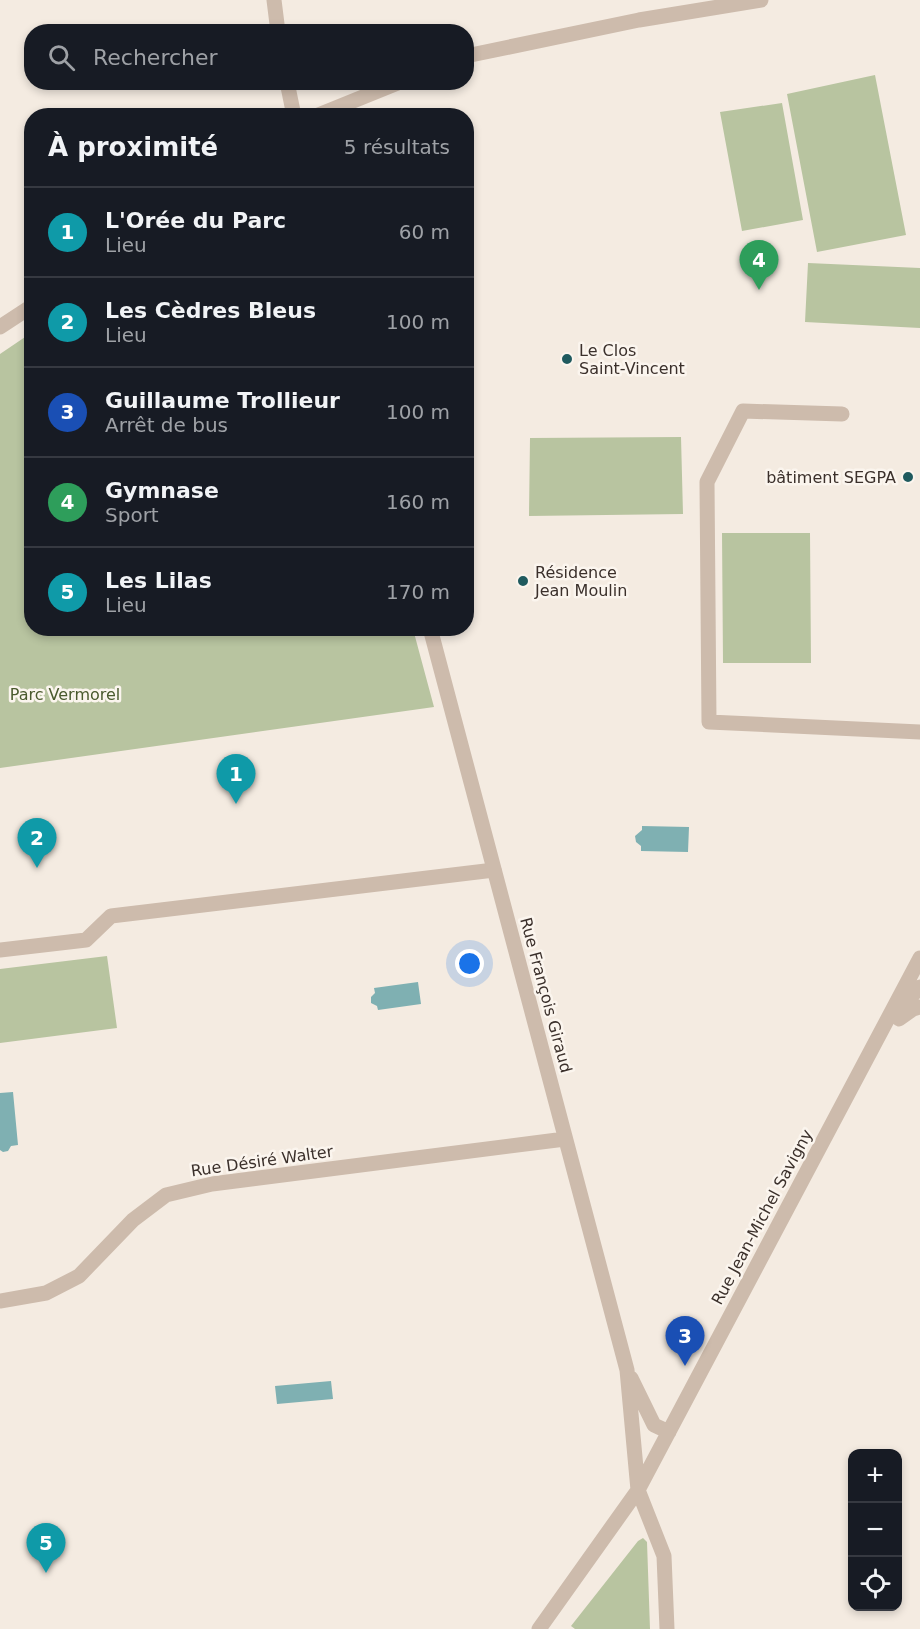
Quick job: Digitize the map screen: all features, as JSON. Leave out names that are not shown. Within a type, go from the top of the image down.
[{"type":"street","points":[[274,0],[277,24]]},
{"type":"street","points":[[474,54],[639,20],[760,0]]},
{"type":"street","points":[[289,90],[292,108]]},
{"type":"street","points":[[336,108],[380,90]]},
{"type":"street","points":[[0,327],[24,311]]},
{"type":"street","points":[[842,414],[743,411],[707,482],[709,722],[920,732]]},
{"type":"street","name":"Rue François Giraud","points":[[432,636],[627,1370],[638,1490],[664,1556],[667,1629]]},
{"type":"street","points":[[0,950],[86,940],[111,916],[494,870]]},
{"type":"street","name":"Rue Jean-Michel Savigny","points":[[539,1629],[638,1490],[920,958]]},
{"type":"street","name":"Rue Jean-Michel Savigny","points":[[880,1033],[920,987]]},
{"type":"street","name":"Rue Jean-Michel Savigny","points":[[880,1033],[913,1009],[920,1007]]},
{"type":"street","name":"Rue Désiré Walter","points":[[0,1301],[46,1293],[79,1276],[133,1220],[166,1195],[212,1184],[565,1138]]},
{"type":"street","name":"Rue François Giraud","points":[[627,1370],[654,1425],[669,1432]]},
{"type":"green space","points":[[875,75],[906,235],[817,252],[787,94]]},
{"type":"green space","points":[[782,103],[803,220],[742,231],[720,112]]},
{"type":"green space","points":[[808,263],[920,268],[920,328],[805,322]]},
{"type":"green space","name":"Parc Vermorel","points":[[24,338],[24,636],[415,636],[434,707],[0,768],[0,354]]},
{"type":"green space","points":[[681,437],[683,514],[529,516],[530,438]]},
{"type":"green space","points":[[722,533],[810,533],[811,663],[723,663]]},
{"type":"green space","points":[[107,956],[117,1028],[0,1043],[0,969]]},
{"type":"green space","points":[[643,1538],[647,1542],[650,1629],[575,1629],[571,1626],[638,1541]]},
{"type":"water","points":[[642,826],[689,827],[688,852],[641,851],[641,846],[636,842],[635,836],[642,830]]},
{"type":"water","points":[[418,982],[421,1004],[378,1010],[377,1006],[371,1003],[371,997],[375,993],[374,988]]},
{"type":"water","points":[[13,1092],[18,1145],[11,1146],[8,1151],[3,1152],[0,1150],[0,1093]]},
{"type":"water","points":[[331,1381],[333,1399],[277,1404],[275,1386]]},
{"type":"place","name":"Gymnase","points":[[759,290]]},
{"type":"place","name":"Le Clos Saint-Vincent","points":[[567,359]]},
{"type":"place","name":"bâtiment SEGPA","points":[[908,477]]},
{"type":"place","name":"Résidence Jean Moulin","points":[[523,581]]},
{"type":"place","name":"L'Orée du Parc","points":[[236,804]]},
{"type":"place","name":"Les Cèdres Bleus","points":[[37,868]]},
{"type":"place","name":"Guillaume Trollieur","points":[[685,1366]]},
{"type":"place","name":"Les Lilas","points":[[46,1573]]}]
